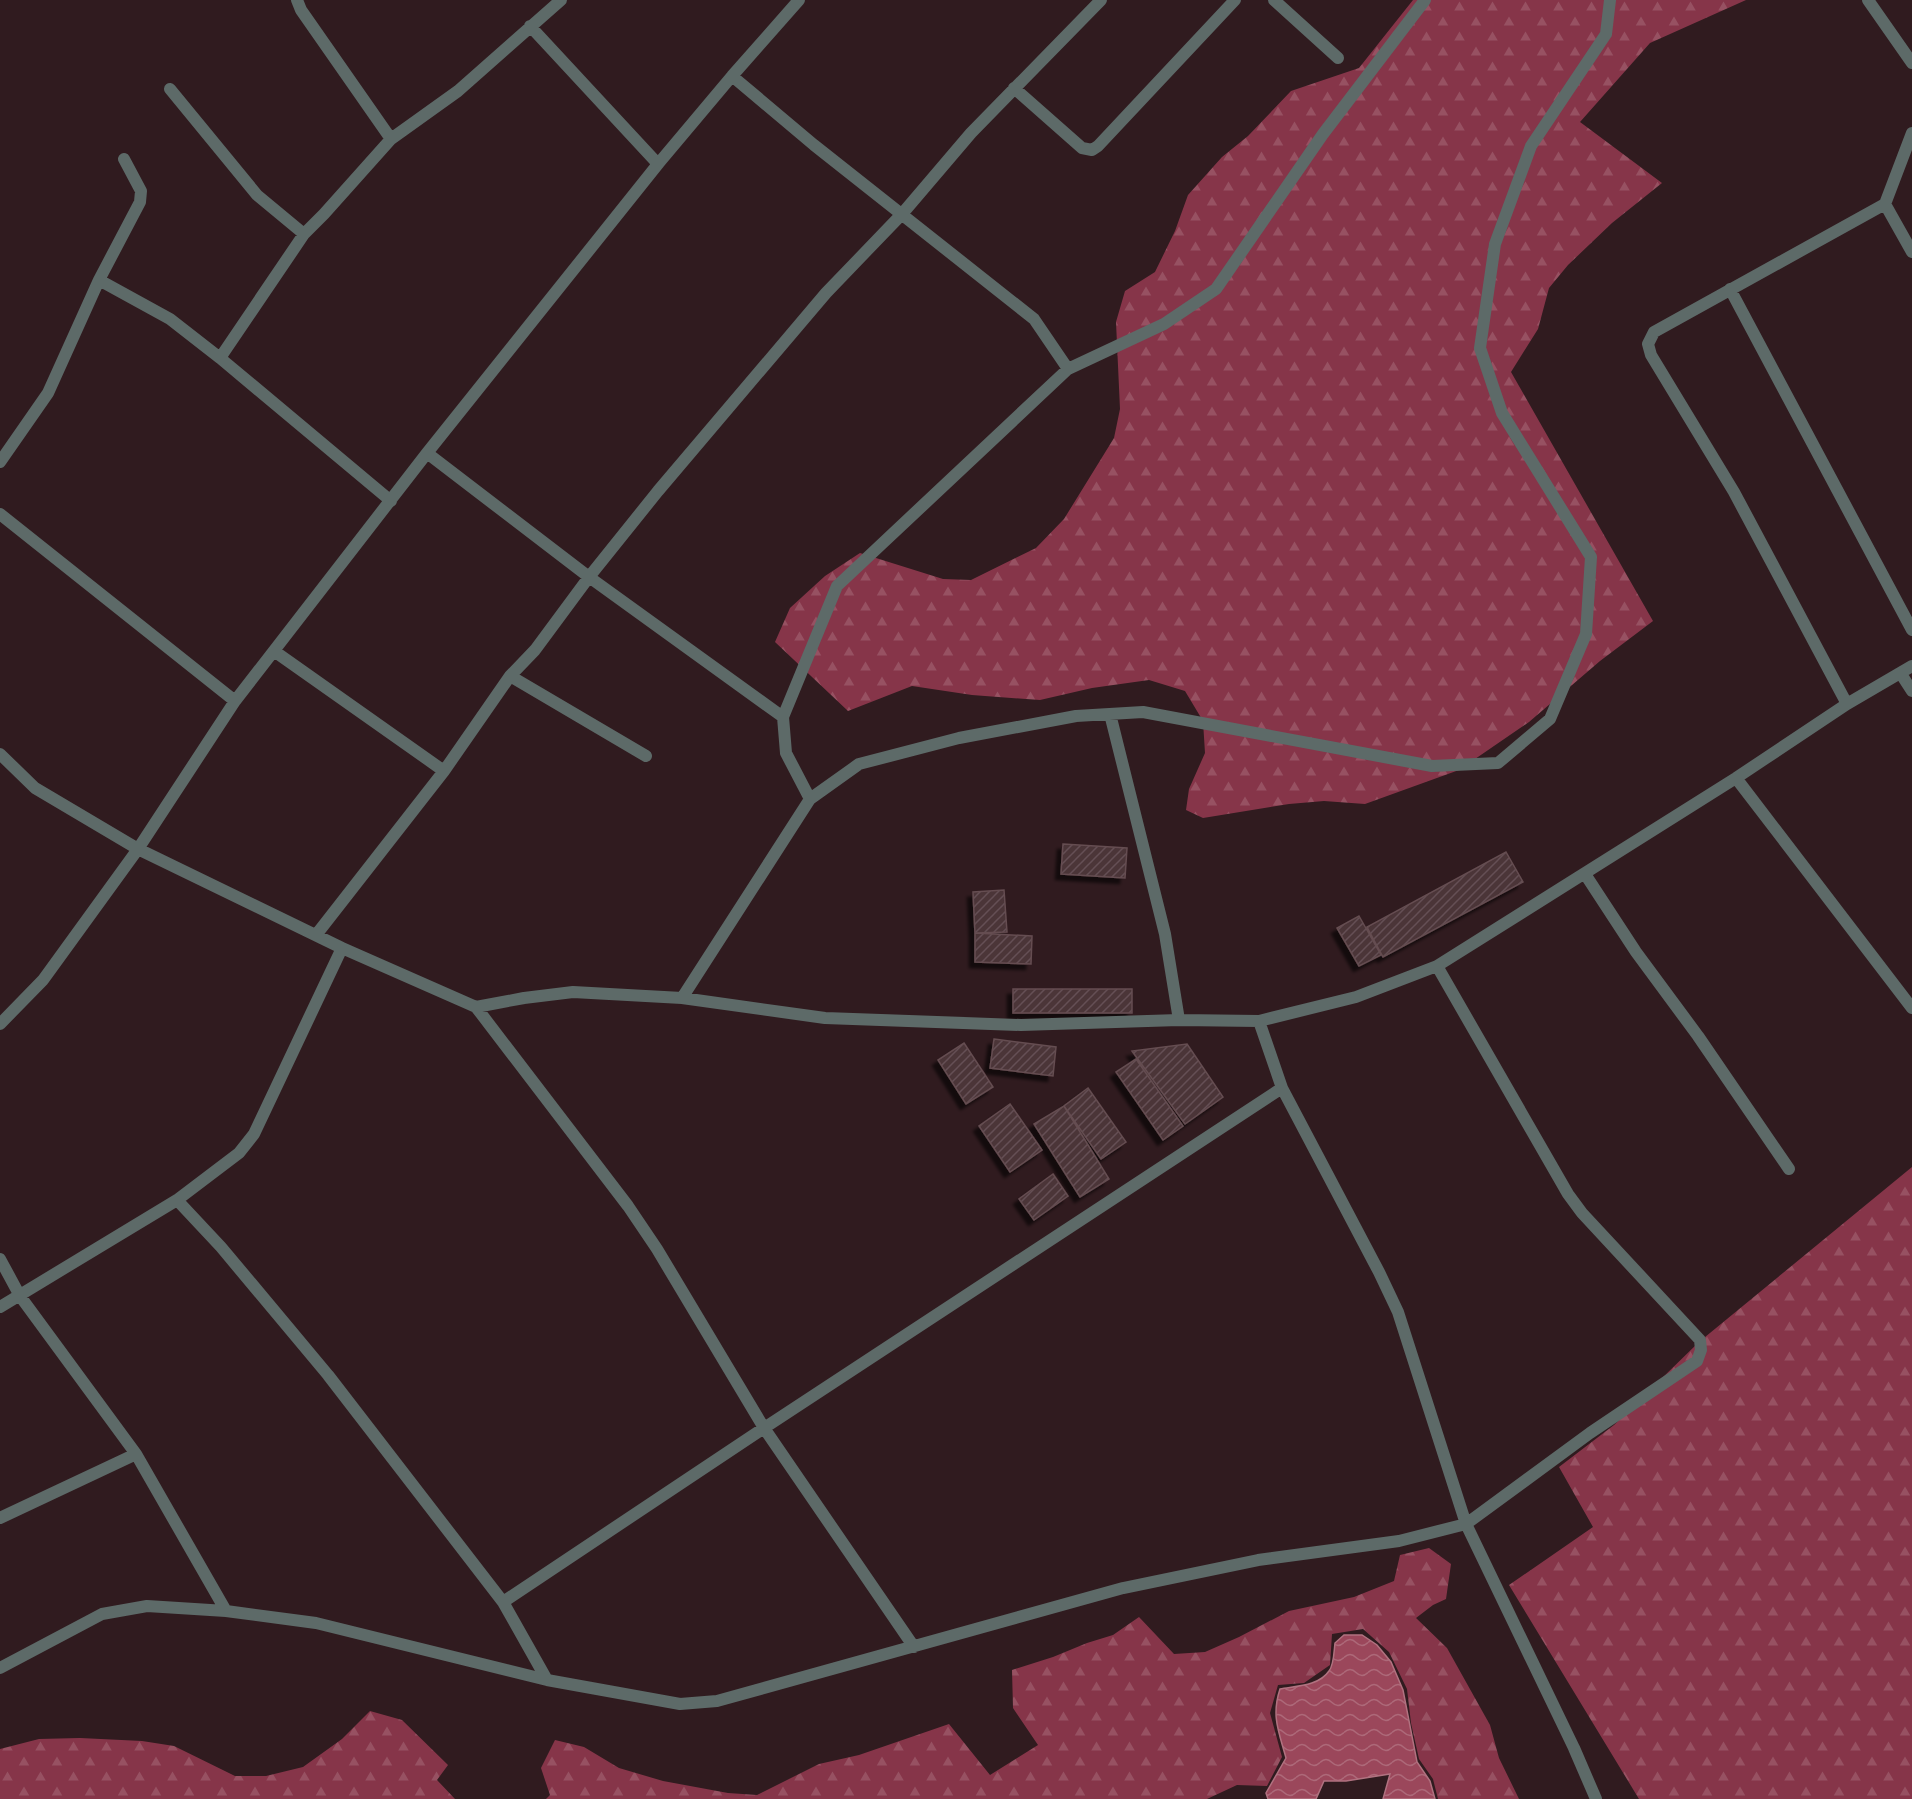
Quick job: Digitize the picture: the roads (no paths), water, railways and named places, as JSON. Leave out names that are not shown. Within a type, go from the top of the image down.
[{"type":"street","points":[[297,0],[301,10],[391,139]]},
{"type":"street","points":[[220,358],[304,234],[391,139],[458,91],[561,0]]},
{"type":"street","points":[[0,1024],[43,980],[138,849],[235,701],[427,453],[658,164],[799,0]]},
{"type":"street","points":[[316,935],[444,771],[510,676],[535,650],[589,577],[658,491],[826,293],[902,214],[1014,88],[1101,0]]},
{"type":"street","points":[[1014,88],[1082,148],[1092,150],[1235,0]]},
{"type":"street","points":[[1274,0],[1338,58]]},
{"type":"street","points":[[810,800],[786,753],[783,717],[837,586],[1068,369],[1164,324],[1216,289],[1323,134],[1425,0]]},
{"type":"street","points":[[682,998],[810,800],[860,764],[959,738],[1076,716],[1143,712],[1432,765],[1498,763],[1550,719],[1586,634],[1591,557],[1502,413],[1480,348],[1495,244],[1531,146],[1606,34],[1610,0]]},
{"type":"street","points":[[1868,0],[1912,63]]},
{"type":"street","points":[[530,26],[658,164]]},
{"type":"street","points":[[732,76],[814,145],[1034,319],[1068,369]]},
{"type":"street","points":[[170,88],[257,195],[304,234]]},
{"type":"street","points":[[1847,704],[1734,492],[1651,356],[1648,344],[1654,332],[1884,204],[1912,134]]},
{"type":"street","points":[[0,462],[48,393],[99,280],[140,202],[141,191],[124,159]]},
{"type":"street","points":[[1884,204],[1912,252]]},
{"type":"street","points":[[99,280],[170,319],[391,501]]},
{"type":"street","points":[[1731,289],[1912,630]]},
{"type":"street","points":[[427,453],[589,577],[783,717]]},
{"type":"street","points":[[0,513],[235,701]]},
{"type":"street","points":[[274,651],[444,771]]},
{"type":"street","points":[[476,1007],[573,992],[682,998],[825,1018],[1022,1025],[1179,1020],[1259,1021],[1356,997],[1437,966],[1736,778],[1847,704],[1912,666]]},
{"type":"street","points":[[1900,674],[1912,691]]},
{"type":"street","points":[[510,676],[646,756]]},
{"type":"street","points":[[1110,714],[1165,934],[1179,1020]]},
{"type":"street","points":[[0,754],[35,788],[138,849],[342,948],[476,1007],[628,1206],[657,1249],[764,1428],[914,1647]]},
{"type":"street","points":[[1736,778],[1912,1008]]},
{"type":"street","points":[[1585,874],[1636,952],[1698,1036],[1789,1169]]},
{"type":"street","points":[[0,1307],[177,1200],[238,1153],[254,1134],[342,948]]},
{"type":"street","points":[[0,1668],[102,1614],[147,1606],[226,1611],[316,1623],[547,1680],[681,1704],[717,1701],[1123,1588],[1258,1560],[1399,1541],[1466,1524],[1590,1432],[1697,1360],[1701,1350],[1700,1340],[1568,1194],[1437,966]]},
{"type":"street","points":[[1259,1021],[1282,1088],[1398,1312],[1466,1524],[1574,1748],[1596,1799]]},
{"type":"street","points":[[503,1602],[1282,1088]]},
{"type":"street","points":[[177,1200],[236,1264],[328,1375],[503,1602],[547,1680]]},
{"type":"street","points":[[0,1259],[20,1296],[136,1454],[226,1611]]},
{"type":"street","points":[[0,1518],[136,1454]]},
{"type":"water","points":[[1344,1635],[1362,1635],[1377,1645],[1391,1662],[1403,1690],[1417,1762],[1430,1781],[1435,1799],[1383,1799],[1390,1774],[1346,1781],[1324,1781],[1316,1799],[1268,1799],[1266,1793],[1286,1758],[1276,1716],[1280,1689],[1307,1684],[1325,1676],[1332,1665],[1335,1643]]}]
